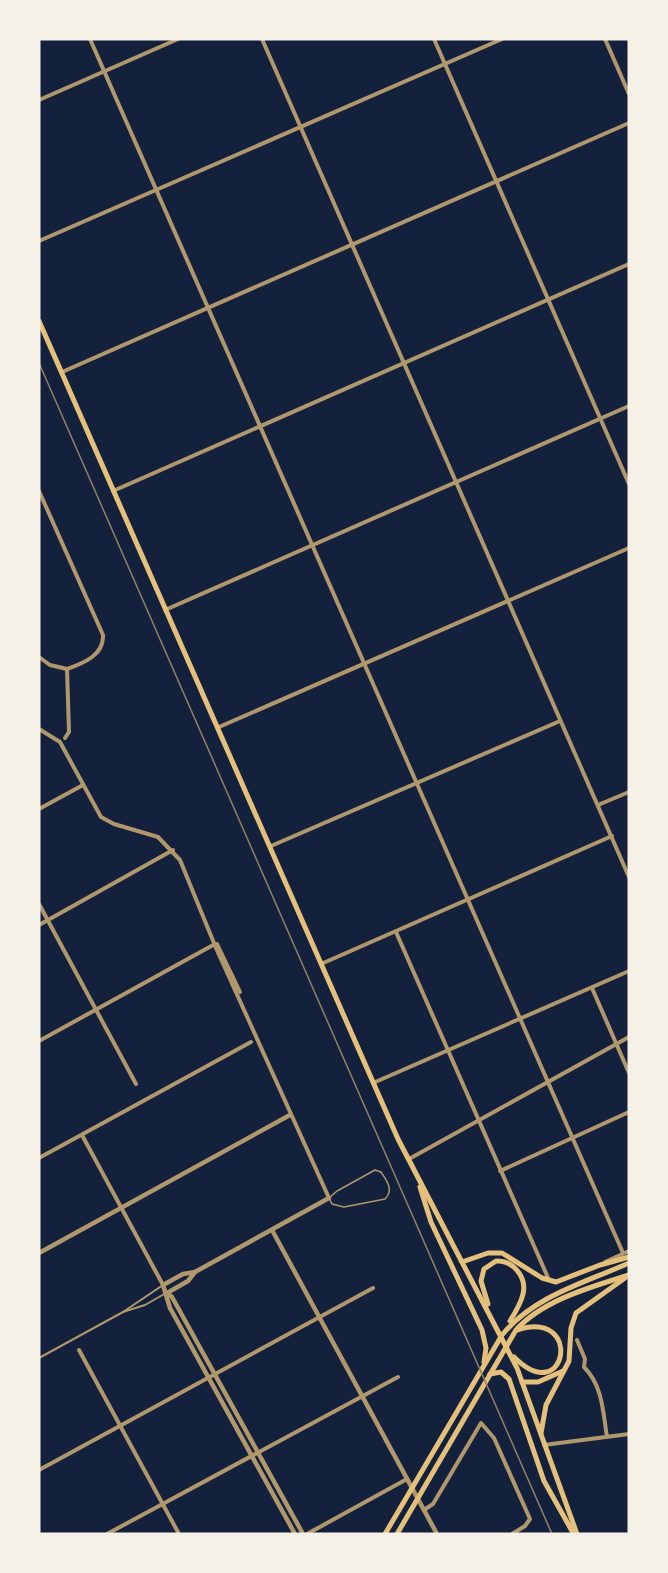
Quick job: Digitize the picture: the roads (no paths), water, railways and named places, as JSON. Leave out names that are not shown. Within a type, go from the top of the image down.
[{"type":"main road","points":[[39,321],[408,1159],[509,1352],[522,1382],[576,1534]]},
{"type":"main road","points":[[417,1177],[431,1222],[482,1330],[486,1348],[482,1371]]},
{"type":"main road","points":[[462,1262],[488,1253],[502,1253],[552,1281],[565,1280],[600,1264],[629,1257]]},
{"type":"main road","points":[[385,1534],[482,1371],[500,1333],[522,1298],[524,1288],[519,1272],[506,1262],[491,1263],[482,1272],[481,1281],[490,1314]]},
{"type":"main road","points":[[500,1333],[532,1306],[629,1263]]},
{"type":"main road","points":[[397,1534],[516,1330],[528,1318],[547,1307],[629,1275]]},
{"type":"main road","points":[[540,1437],[546,1405],[571,1356],[572,1322],[576,1313],[629,1275]]},
{"type":"main road","points":[[509,1352],[526,1368],[539,1374],[552,1370],[561,1359],[561,1344],[551,1331],[536,1326],[516,1330]]},
{"type":"main road","points":[[522,1382],[538,1382],[552,1377],[561,1373],[567,1365]]},
{"type":"main road","points":[[490,1374],[501,1372],[509,1379],[544,1481],[576,1534]]},
{"type":"main road","points":[[381,1534],[392,1522]]},
{"type":"street","points":[[90,39],[623,1253]]},
{"type":"street","points":[[39,100],[178,39]]},
{"type":"street","points":[[262,39],[629,876]]},
{"type":"street","points":[[434,39],[629,484]]},
{"type":"street","points":[[39,241],[502,39]]},
{"type":"street","points":[[605,39],[629,94]]},
{"type":"street","points":[[62,372],[629,123]]},
{"type":"street","points":[[113,491],[629,264]]},
{"type":"street","points":[[165,610],[629,406]]},
{"type":"street","points":[[39,491],[103,635],[103,642],[98,652],[67,669],[50,665],[39,657]]},
{"type":"street","points":[[219,727],[629,548]]},
{"type":"street","points":[[65,738],[69,732],[67,669]]},
{"type":"street","points":[[271,846],[561,721]]},
{"type":"street","points":[[39,729],[60,742],[100,814],[107,821],[153,835],[173,850],[180,860],[221,961],[328,1198],[195,1272],[183,1274],[163,1285],[123,1312],[39,1358]]},
{"type":"street","points":[[39,809],[83,785]]},
{"type":"street","points":[[598,805],[629,792]]},
{"type":"street","points":[[321,964],[469,901],[612,836]]},
{"type":"street","points":[[39,925],[173,850]]},
{"type":"street","points":[[39,904],[136,1084]]},
{"type":"street","points":[[396,932],[547,1278],[552,1281]]},
{"type":"street","points":[[216,944],[220,946],[240,992]]},
{"type":"street","points":[[39,1041],[216,944]]},
{"type":"street","points":[[374,1083],[629,971]]},
{"type":"street","points":[[592,988],[629,1073]]},
{"type":"street","points":[[408,1159],[629,1037]]},
{"type":"street","points":[[39,1158],[251,1042]]},
{"type":"street","points":[[500,1171],[629,1112]]},
{"type":"street","points":[[39,1253],[290,1115]]},
{"type":"street","points":[[82,1135],[163,1285],[170,1308],[295,1534]]},
{"type":"street","points":[[272,1230],[437,1534]]},
{"type":"street","points":[[600,1264],[629,1251]]},
{"type":"street","points":[[123,1312],[144,1305],[167,1293],[188,1281],[195,1272]]},
{"type":"street","points":[[39,1470],[373,1288]]},
{"type":"street","points":[[167,1293],[172,1297],[218,1374],[305,1534],[407,1479]]},
{"type":"street","points":[[577,1340],[585,1359],[584,1367],[593,1379],[601,1397],[606,1437]]},
{"type":"street","points":[[79,1350],[179,1534]]},
{"type":"street","points":[[107,1534],[398,1377]]},
{"type":"street","points":[[424,1510],[433,1504],[481,1423],[494,1437],[530,1519],[525,1526],[512,1534]]},
{"type":"street","points":[[543,1445],[629,1434]]},
{"type":"lane","points":[[375,1170],[381,1172],[390,1189],[388,1196],[382,1201],[352,1206],[336,1207],[328,1198],[375,1170]]},
{"type":"railway","points":[[39,363],[552,1534]]}]
